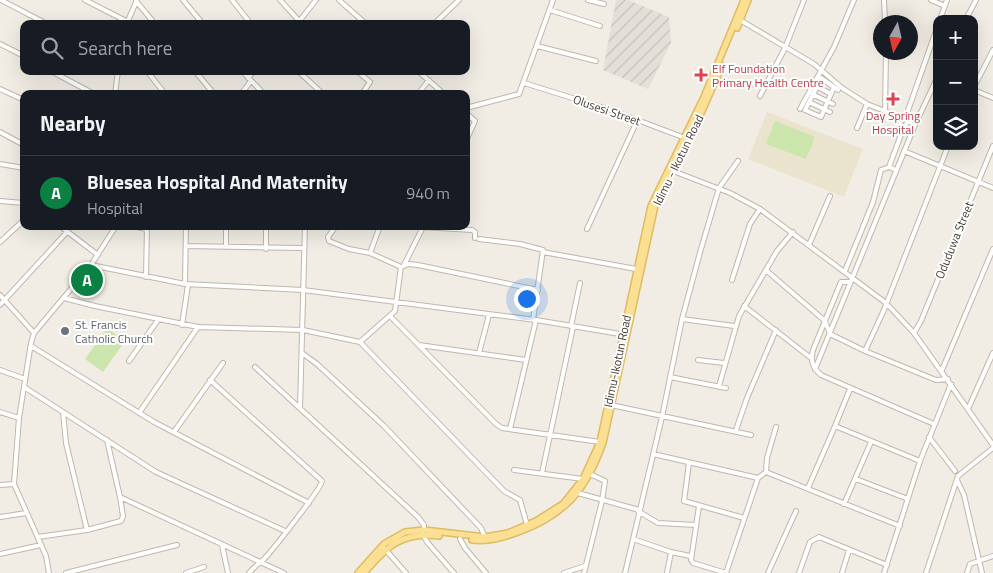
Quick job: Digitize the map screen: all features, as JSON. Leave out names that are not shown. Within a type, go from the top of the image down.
[{"type":"main road","name":"Idimu-Ikotun Road","points":[[358,573],[386,542],[405,532],[485,537],[525,527],[563,504],[582,479],[600,442],[624,335],[636,269],[654,198],[686,139],[735,28],[744,0]]},
{"type":"main road","points":[[735,28],[748,0]]},
{"type":"main road","name":"Idimu - Ikotun Road","points":[[364,573],[385,549],[401,539],[423,532],[483,541],[508,536],[525,527],[545,521],[560,511],[578,493],[590,474],[603,444],[624,335],[654,210],[686,139]]},
{"type":"street","points":[[1,0],[39,20]]},
{"type":"street","points":[[85,0],[122,20]]},
{"type":"street","points":[[129,20],[137,0]]},
{"type":"street","points":[[137,0],[153,20]]},
{"type":"street","points":[[183,0],[200,20]]},
{"type":"street","points":[[232,0],[248,20]]},
{"type":"street","points":[[280,0],[297,20]]},
{"type":"street","points":[[301,20],[316,0]]},
{"type":"street","points":[[339,0],[362,20]]},
{"type":"street","points":[[438,20],[459,0]]},
{"type":"street","points":[[470,107],[516,96],[524,83],[553,0]]},
{"type":"street","points":[[588,0],[604,4]]},
{"type":"street","points":[[760,96],[785,48],[804,0]]},
{"type":"street","points":[[800,109],[822,72],[854,0]]},
{"type":"street","points":[[884,0],[885,15]]},
{"type":"street","points":[[931,0],[944,6]]},
{"type":"street","points":[[941,15],[947,0]]},
{"type":"street","points":[[968,15],[976,0]]},
{"type":"street","points":[[550,10],[600,26]]},
{"type":"street","points":[[740,20],[822,72],[867,104],[899,116],[914,125]]},
{"type":"street","points":[[889,167],[907,120],[933,40]]},
{"type":"street","points":[[0,44],[20,54]]},
{"type":"street","points":[[537,46],[596,61]]},
{"type":"street","points":[[978,79],[993,50]]},
{"type":"street","points":[[886,60],[886,111]]},
{"type":"street","points":[[822,72],[821,79],[805,110],[821,117],[834,87]]},
{"type":"street","points":[[59,75],[87,90]]},
{"type":"street","points":[[115,90],[117,75]]},
{"type":"street","points":[[149,75],[162,90]]},
{"type":"street","points":[[198,75],[211,90]]},
{"type":"street","points":[[245,75],[260,90]]},
{"type":"street","points":[[243,90],[252,75]]},
{"type":"street","points":[[302,75],[319,90]]},
{"type":"street","points":[[362,75],[370,82],[365,90]]},
{"type":"street","points":[[423,75],[440,90]]},
{"type":"street","points":[[821,79],[838,90]]},
{"type":"street","points":[[421,90],[429,80]]},
{"type":"street","name":"Olusesi Street","points":[[524,83],[638,120],[686,139]]},
{"type":"street","points":[[816,86],[831,94]]},
{"type":"street","points":[[816,370],[851,276],[914,125],[933,86]]},
{"type":"street","points":[[0,89],[20,98]]},
{"type":"street","points":[[978,92],[993,98]]},
{"type":"street","points":[[812,94],[833,104]]},
{"type":"street","points":[[809,102],[830,112]]},
{"type":"street","points":[[857,128],[867,104]]},
{"type":"street","points":[[899,116],[902,132]]},
{"type":"street","points":[[470,117],[475,121],[470,132]]},
{"type":"street","points":[[586,229],[638,120]]},
{"type":"street","points":[[0,132],[20,143]]},
{"type":"street","name":"Oduduwa Street","points":[[914,332],[921,321],[993,146]]},
{"type":"street","points":[[865,351],[946,150]]},
{"type":"street","points":[[904,151],[993,188]]},
{"type":"street","points":[[625,573],[662,416],[682,318],[719,188],[738,161]]},
{"type":"street","points":[[0,164],[20,167]]},
{"type":"street","points":[[845,272],[872,202],[881,170],[889,167],[896,170]]},
{"type":"street","points":[[673,170],[719,188],[760,208],[886,303],[914,332],[993,446],[967,468],[957,480],[926,573]]},
{"type":"street","points":[[808,245],[830,196]]},
{"type":"street","points":[[0,201],[20,204]]},
{"type":"street","points":[[732,280],[750,224],[760,208]]},
{"type":"street","points":[[0,242],[20,224]]},
{"type":"street","points":[[65,230],[98,255]]},
{"type":"street","points":[[49,573],[46,556],[14,484],[18,418],[31,346],[34,334],[91,265],[114,230]]},
{"type":"street","points":[[146,277],[147,230]]},
{"type":"street","points":[[182,325],[186,285],[186,230]]},
{"type":"street","points":[[226,230],[226,247]]},
{"type":"street","points":[[266,230],[266,248]]},
{"type":"street","points":[[300,408],[305,230]]},
{"type":"street","points":[[333,230],[328,237],[329,241],[402,266],[418,265],[538,290]]},
{"type":"street","points":[[370,254],[379,230]]},
{"type":"street","points":[[360,342],[394,312],[402,266],[420,230]]},
{"type":"street","points":[[470,230],[476,232],[477,238],[541,248],[543,252],[636,269]]},
{"type":"street","points":[[0,305],[67,232]]},
{"type":"street","points":[[718,386],[734,326],[777,251],[792,232]]},
{"type":"street","points":[[186,246],[302,248]]},
{"type":"street","points":[[942,370],[993,249]]},
{"type":"street","points":[[510,429],[534,320],[543,252]]},
{"type":"street","points":[[91,265],[186,285],[303,290],[534,320],[624,335]]},
{"type":"street","points":[[767,271],[825,321],[830,334],[865,351],[936,380],[948,380]]},
{"type":"street","points":[[811,358],[841,281],[849,282]]},
{"type":"street","points":[[542,474],[580,283]]},
{"type":"street","points":[[0,295],[34,334]]},
{"type":"street","points":[[64,298],[182,325],[303,330],[360,342],[504,491],[520,500],[525,527]]},
{"type":"street","points":[[744,306],[811,358],[816,370],[850,389],[934,424]]},
{"type":"street","points":[[479,353],[489,314]]},
{"type":"street","points":[[390,316],[496,424],[510,429],[600,442]]},
{"type":"street","points":[[682,318],[734,326]]},
{"type":"street","points":[[129,361],[158,320]]},
{"type":"street","points":[[139,412],[198,327]]},
{"type":"street","points":[[736,430],[747,398],[776,330]]},
{"type":"street","points":[[418,345],[526,360]]},
{"type":"street","points":[[31,346],[174,432],[309,503]]},
{"type":"street","points":[[815,346],[823,350]]},
{"type":"street","points":[[302,353],[317,364],[384,426],[481,528],[485,537]]},
{"type":"street","points":[[968,409],[993,353]]},
{"type":"street","points":[[698,360],[724,363]]},
{"type":"street","points":[[174,432],[223,363]]},
{"type":"street","points":[[255,367],[418,517],[424,525],[423,532],[427,542],[454,573]]},
{"type":"street","points":[[0,370],[25,378]]},
{"type":"street","points":[[670,377],[726,388]]},
{"type":"street","points":[[210,380],[322,481],[321,487],[309,503],[261,562],[249,573]]},
{"type":"street","points":[[884,573],[920,461],[951,384]]},
{"type":"street","points":[[24,388],[156,472],[285,532]]},
{"type":"street","points":[[808,488],[850,389]]},
{"type":"street","points":[[611,405],[736,430],[750,435]]},
{"type":"street","points":[[0,412],[18,418]]},
{"type":"street","points":[[63,412],[66,443],[87,530]]},
{"type":"street","points":[[835,426],[920,461]]},
{"type":"street","points":[[699,506],[690,556],[693,563],[726,573],[758,478],[766,472],[767,458],[776,427]]},
{"type":"street","points":[[929,437],[955,470]]},
{"type":"street","points":[[38,537],[87,530],[121,521],[123,516],[120,497],[107,440]]},
{"type":"street","points":[[844,504],[871,442]]},
{"type":"street","points":[[653,454],[758,478]]},
{"type":"street","points":[[689,463],[683,499],[686,502],[744,518]]},
{"type":"street","points":[[514,470],[582,479]]},
{"type":"street","points":[[766,472],[900,526]]},
{"type":"street","points":[[584,573],[602,501],[605,479],[590,474]]},
{"type":"street","points":[[856,479],[908,499]]},
{"type":"street","points":[[957,480],[964,495],[982,573]]},
{"type":"street","points":[[0,485],[14,484]]},
{"type":"street","points":[[578,493],[639,510],[658,523],[696,525]]},
{"type":"street","points":[[120,497],[284,573]]},
{"type":"street","points":[[768,573],[796,511]]},
{"type":"street","points":[[0,517],[26,513]]},
{"type":"street","points":[[799,573],[810,542],[819,536],[887,565]]},
{"type":"street","points":[[460,539],[486,573]]},
{"type":"street","points":[[633,539],[671,552],[690,556]]},
{"type":"street","points":[[0,554],[41,545]]},
{"type":"street","points":[[66,573],[177,545]]},
{"type":"street","points":[[222,545],[228,573]]},
{"type":"street","points":[[385,549],[406,573]]},
{"type":"street","points":[[842,573],[849,550]]},
{"type":"street","points":[[667,573],[671,552]]},
{"type":"street","points":[[967,573],[970,564],[979,559],[993,556]]},
{"type":"street","points":[[564,573],[585,566]]},
{"type":"street","points":[[187,573],[204,567]]},
{"type":"shaded area","points":[[616,0],[628,0],[669,17],[671,43],[648,89],[603,70]]},
{"type":"shaded area","points":[[767,112],[863,149],[844,197],[748,159]]},
{"type":"green space","points":[[775,121],[815,137],[806,159],[766,144]]},
{"type":"green space","points":[[107,328],[125,341],[103,372],[85,359]]},
{"type":"place","name":"Elf Foundation Primary Health Centre","points":[[701,75]]},
{"type":"place","name":"Day Spring Hospital","points":[[893,99]]},
{"type":"place","name":"Bluesea Hospital And Maternity","points":[[87,280]]},
{"type":"place","name":"St. Francis Catholic Church","points":[[65,331]]}]
